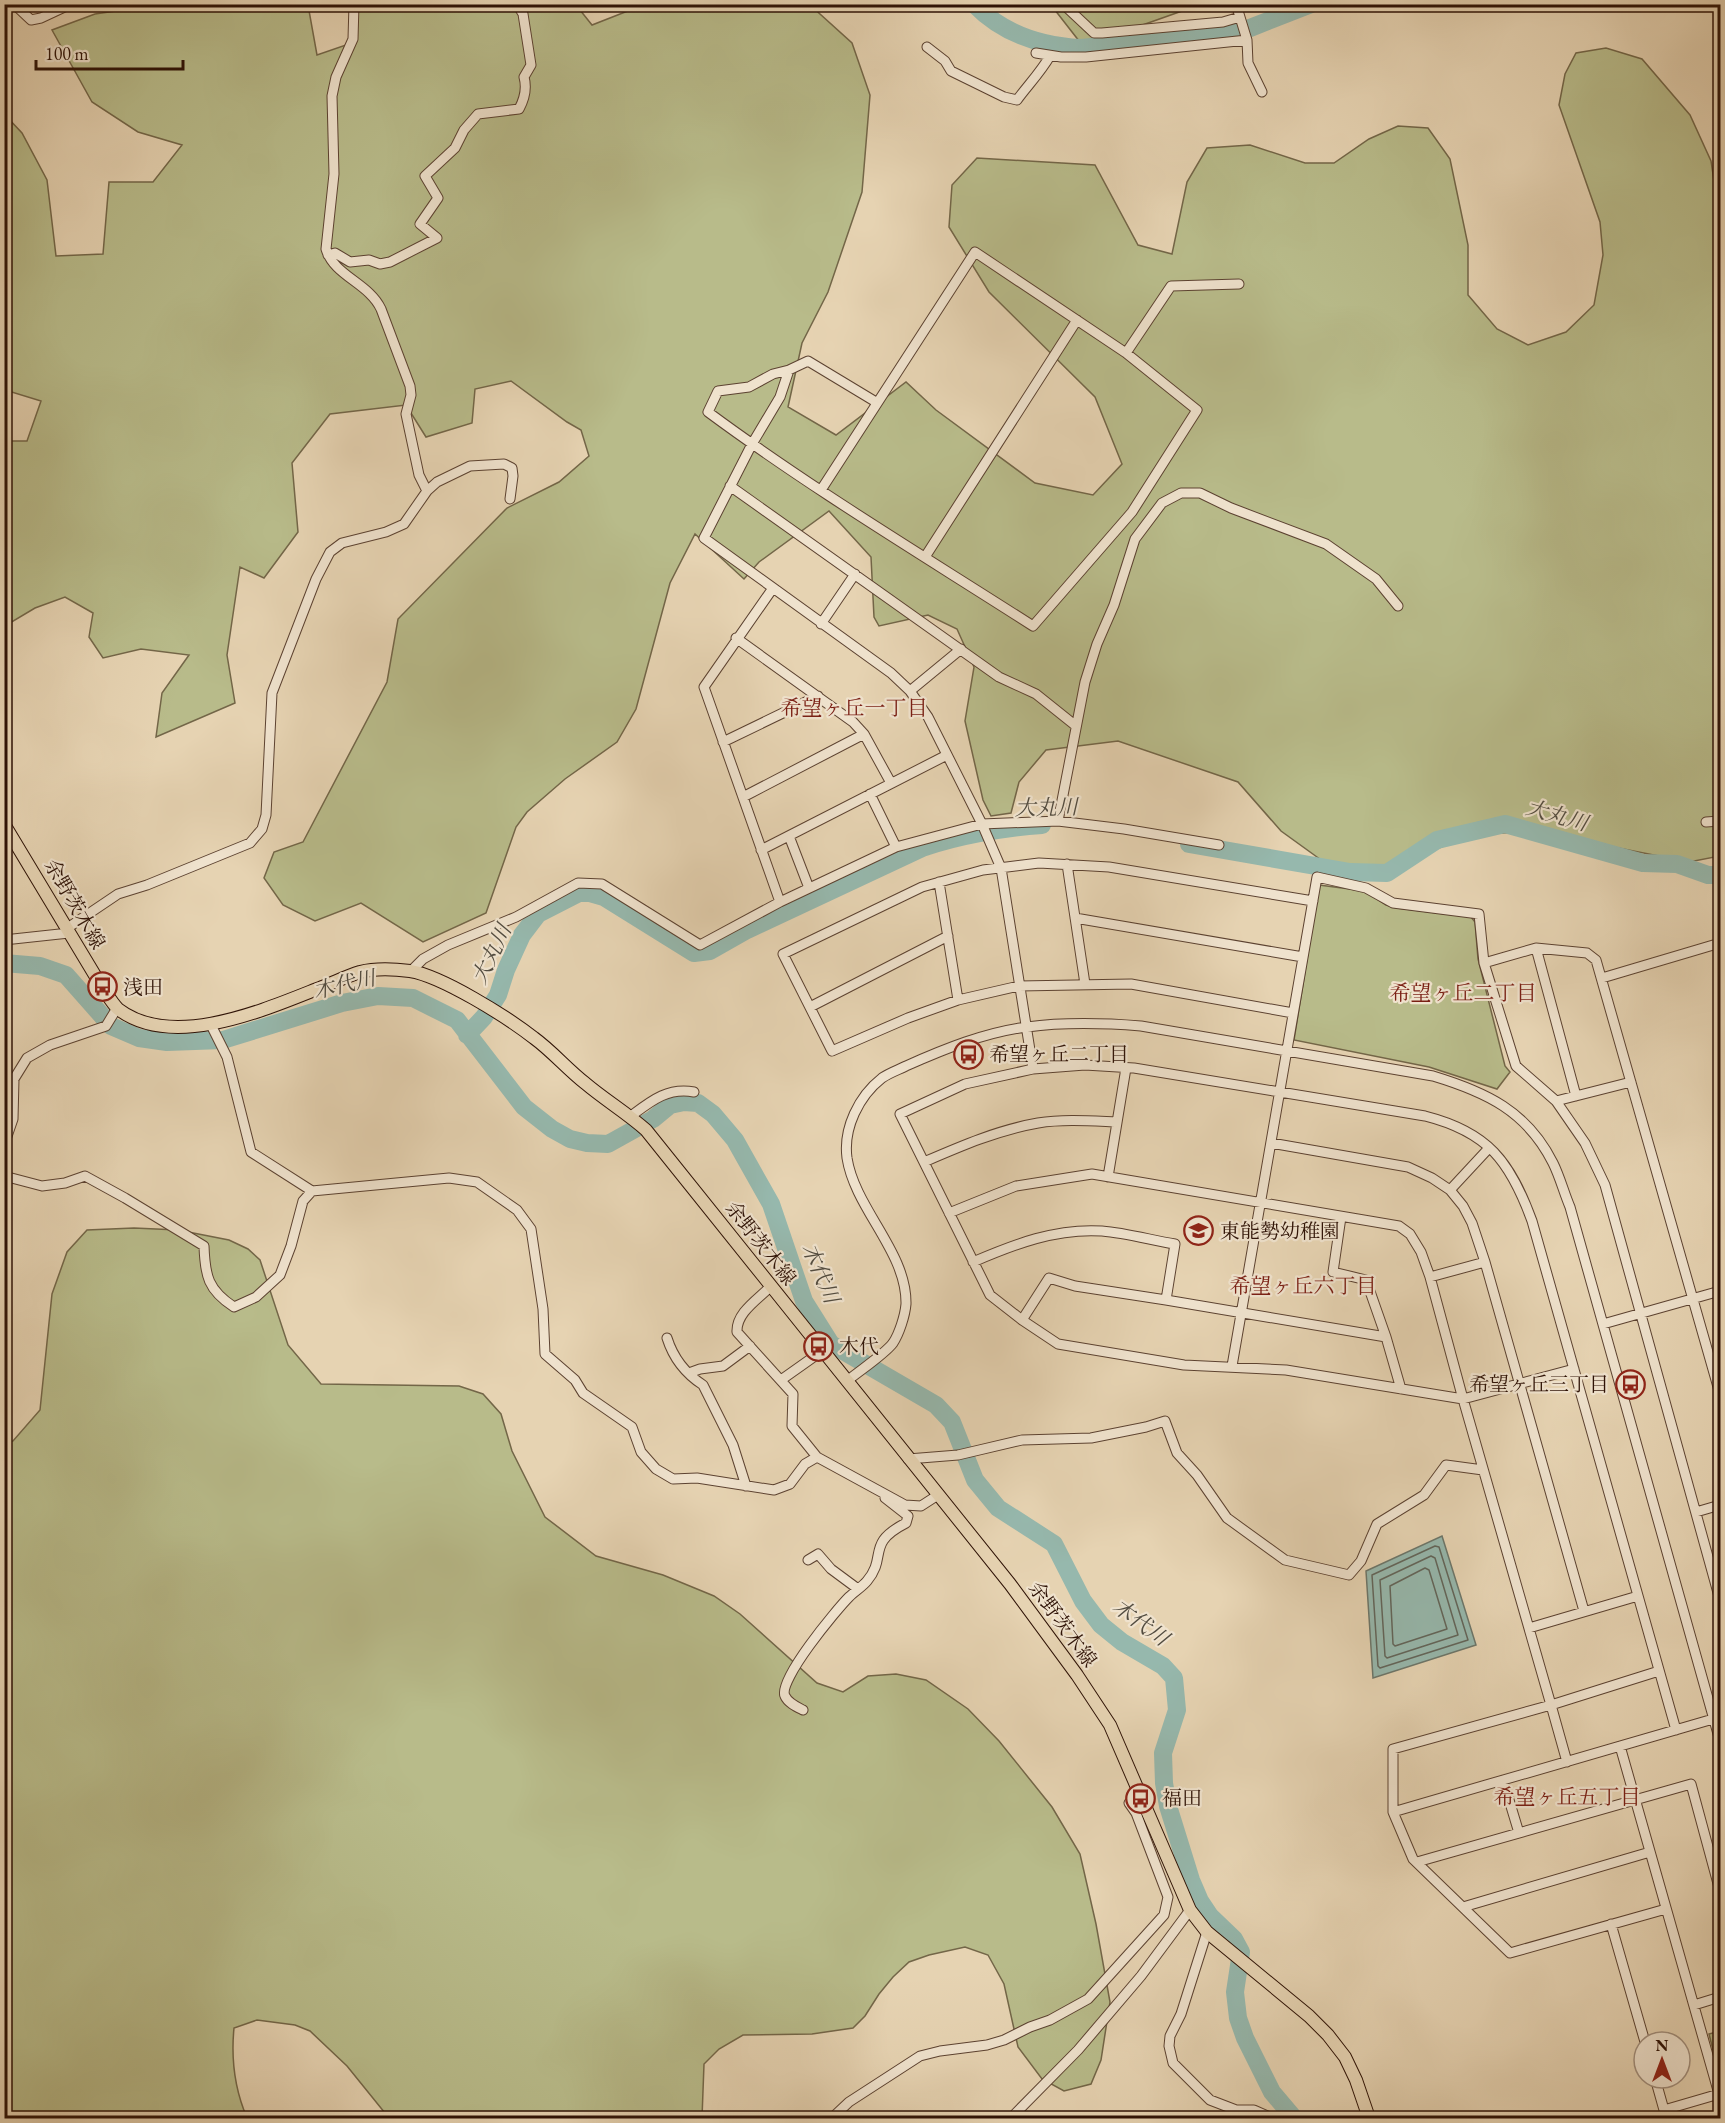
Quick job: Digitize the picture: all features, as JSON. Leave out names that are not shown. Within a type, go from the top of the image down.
[{"type":"main road","name":"余野茨木線","points":[[4,824],[9,828],[68,931],[117,1008],[139,1021],[183,1027],[211,1025],[283,1003],[360,972],[382,969],[411,971],[434,978],[534,1037],[586,1084],[646,1130],[822,1351],[849,1379],[908,1459],[1010,1584],[1100,1708],[1119,1746],[1190,1910],[1207,1932],[1309,2016],[1328,2035],[1345,2057],[1356,2080],[1369,2118]]},
{"type":"street","points":[[15,4],[31,20],[41,18],[71,4]]},
{"type":"street","points":[[354,4],[353,39],[336,78],[332,96],[333,174],[326,249],[330,261],[376,298],[381,309],[410,386],[406,414],[419,475],[427,490]]},
{"type":"street","points":[[328,255],[335,253],[350,262],[369,260],[380,264],[390,262],[437,238],[420,224],[438,198],[425,176],[455,148],[464,130],[478,114],[519,109],[523,102],[526,90],[524,77],[531,65],[524,14],[517,4]]},
{"type":"street","points":[[1063,4],[1094,33],[1223,22],[1240,17]]},
{"type":"street","points":[[1236,4],[1249,49],[1248,63],[1262,92]]},
{"type":"street","points":[[1036,53],[1050,56],[1086,57],[1247,40]]},
{"type":"street","points":[[927,47],[945,61],[951,71],[1004,97],[1017,100],[1029,84],[1038,77],[1050,56]]},
{"type":"street","points":[[821,490],[975,252],[1126,353],[1197,410],[1132,512],[1033,626],[821,490],[708,412],[718,391],[748,387],[773,374],[789,370],[808,361],[876,402]]},
{"type":"street","points":[[1126,353],[1171,286],[1239,284]]},
{"type":"street","points":[[925,557],[1077,320]]},
{"type":"street","points":[[789,370],[780,397],[752,444],[705,538],[891,674],[910,691],[928,717],[985,830],[1001,868],[1033,1069]]},
{"type":"street","points":[[4,940],[68,931],[118,894],[147,885],[250,843],[262,829],[267,800],[272,693],[316,579],[330,552],[342,543],[386,532],[404,524],[427,490],[437,482],[470,466],[504,464],[512,468],[510,499]]},
{"type":"street","points":[[730,486],[999,677],[1036,694],[1076,726]]},
{"type":"street","points":[[1058,821],[1085,682],[1097,644],[1114,605],[1135,539],[1162,503],[1181,493],[1200,493],[1231,508],[1326,543],[1376,579],[1398,606]]},
{"type":"street","points":[[821,624],[855,574]]},
{"type":"street","points":[[773,588],[704,687],[780,902]]},
{"type":"street","points":[[736,638],[853,722],[864,734],[891,783]]},
{"type":"street","points":[[910,691],[961,649]]},
{"type":"street","points":[[723,742],[818,696]]},
{"type":"street","points":[[743,797],[864,734]]},
{"type":"street","points":[[761,850],[947,755]]},
{"type":"street","points":[[870,794],[896,847]]},
{"type":"street","points":[[411,971],[423,960],[448,945],[516,917],[578,883],[602,884],[700,945],[780,902],[896,847],[985,830],[1058,821],[1124,829],[1219,845]]},
{"type":"street","points":[[1706,822],[1720,821]]},
{"type":"street","points":[[789,836],[809,888]]},
{"type":"street","points":[[1293,1013],[1131,984],[1019,986],[958,1000],[908,1018],[832,1052],[783,954],[922,887],[983,870],[1039,863],[1109,867],[1313,901]]},
{"type":"street","points":[[1067,864],[1085,984]]},
{"type":"street","points":[[1232,1366],[1317,877],[1366,888],[1393,903],[1479,914],[1484,963],[1516,1066],[1556,1101],[1585,1143],[1605,1185],[1720,1600]]},
{"type":"street","points":[[939,882],[958,1000]]},
{"type":"street","points":[[1075,918],[1303,957]]},
{"type":"street","points":[[810,1007],[948,936]]},
{"type":"street","points":[[1602,978],[1720,943]]},
{"type":"street","points":[[1484,963],[1536,948],[1587,953],[1596,960],[1720,1394]]},
{"type":"street","points":[[1536,948],[1576,1096]]},
{"type":"street","points":[[4,1146],[13,1119],[14,1079],[27,1058],[50,1045],[106,1026],[117,1008]]},
{"type":"street","points":[[849,1379],[892,1344],[906,1307],[905,1292],[896,1264],[852,1177],[847,1156],[847,1138],[854,1113],[868,1091],[883,1077],[934,1054],[1026,1027],[1108,1024],[1141,1026],[1287,1051],[1443,1079],[1464,1085],[1491,1097],[1518,1116],[1531,1130],[1553,1163],[1570,1207],[1717,1718],[1720,1741]]},
{"type":"street","points":[[211,1025],[227,1057],[251,1152],[312,1191],[449,1178],[477,1182],[517,1210],[531,1228],[543,1309],[545,1354],[575,1380],[582,1393],[632,1427],[640,1452],[656,1469],[673,1479],[697,1478],[774,1490],[790,1484],[805,1464],[818,1457]]},
{"type":"street","points":[[1574,1369],[1463,1399],[1286,1370],[1184,1365],[1058,1344],[990,1295],[900,1114],[965,1084],[1033,1069],[1085,1065],[1126,1068],[1442,1120],[1470,1133],[1489,1148],[1514,1176],[1524,1198],[1574,1369],[1676,1730]]},
{"type":"street","points":[[1108,1177],[1126,1068]]},
{"type":"street","points":[[1556,1101],[1631,1082]]},
{"type":"street","points":[[633,1118],[652,1100],[666,1093],[675,1090],[694,1092]]},
{"type":"street","points":[[924,1162],[968,1142],[1030,1125],[1080,1120],[1117,1122]]},
{"type":"street","points":[[1271,1143],[1408,1167],[1432,1178],[1450,1190],[1463,1206],[1472,1223],[1485,1262],[1584,1611]]},
{"type":"street","points":[[1450,1190],[1489,1148]]},
{"type":"street","points":[[949,1213],[1016,1186],[1092,1174],[1399,1226],[1416,1241],[1430,1277],[1567,1762]]},
{"type":"street","points":[[4,1176],[42,1186],[65,1183],[85,1176],[125,1198],[204,1246],[205,1274],[219,1297],[234,1307],[256,1297],[280,1275],[291,1246],[303,1201],[312,1191]]},
{"type":"street","points":[[1341,1217],[1333,1272],[1366,1280],[1401,1389]]},
{"type":"street","points":[[973,1262],[1037,1237],[1076,1230],[1104,1231],[1175,1244],[1166,1300]]},
{"type":"street","points":[[1430,1277],[1485,1262]]},
{"type":"street","points":[[1022,1320],[1049,1278],[1075,1286],[1386,1337]]},
{"type":"street","points":[[770,1287],[741,1316],[737,1324],[737,1332],[793,1394],[792,1426],[818,1457],[905,1505],[921,1506],[938,1495]]},
{"type":"street","points":[[1603,1324],[1720,1291]]},
{"type":"street","points":[[667,1338],[672,1354],[703,1385],[733,1445],[746,1486]]},
{"type":"street","points":[[689,1373],[723,1366],[750,1346]]},
{"type":"street","points":[[781,1380],[822,1351]]},
{"type":"street","points":[[908,1459],[967,1454],[1022,1440],[1091,1438],[1165,1421],[1177,1453],[1197,1475],[1227,1518],[1285,1560],[1349,1575],[1361,1561],[1377,1524],[1424,1495],[1446,1465],[1484,1470]]},
{"type":"street","points":[[803,1710],[784,1696],[792,1674],[820,1629],[858,1588],[868,1581],[880,1544],[885,1537],[908,1520],[909,1516],[892,1505],[879,1492]]},
{"type":"street","points":[[1696,1512],[1720,1505]]},
{"type":"street","points":[[808,1560],[818,1554],[831,1569],[858,1588]]},
{"type":"street","points":[[1529,1628],[1638,1596]]},
{"type":"street","points":[[1659,1671],[1551,1705],[1393,1749],[1393,1812],[1413,1859],[1510,1953],[1666,1909]]},
{"type":"street","points":[[1393,1812],[1717,1718]]},
{"type":"street","points":[[1620,1746],[1719,2094],[1664,2110],[1658,2090]]},
{"type":"street","points":[[1503,1780],[1519,1833]]},
{"type":"street","points":[[1417,1862],[1691,1784],[1720,1891]]},
{"type":"street","points":[[832,2118],[849,2102],[920,2056],[987,2045],[1050,2020],[1088,1999],[1111,1975],[1164,1914],[1168,1897],[1136,1813],[1129,1803]]},
{"type":"street","points":[[1463,1906],[1650,1852]]},
{"type":"street","points":[[1011,2118],[1078,2050],[1141,1976],[1190,1910]]},
{"type":"street","points":[[1611,1924],[1642,2030]]},
{"type":"street","points":[[1207,1932],[1181,2014],[1170,2036],[1169,2046],[1173,2063],[1210,2100],[1236,2110],[1254,2110],[1272,2118]]},
{"type":"street","points":[[1694,2005],[1720,1997]]},
{"type":"green space","points":[[164,4],[308,5],[317,55],[349,44],[356,5],[576,5],[592,25],[643,5],[810,5],[852,43],[870,95],[862,192],[828,292],[802,343],[788,407],[836,435],[906,382],[936,410],[1035,483],[1093,495],[1122,464],[1095,397],[989,292],[949,227],[952,185],[977,158],[1095,165],[1138,245],[1172,254],[1187,182],[1207,148],[1250,145],[1305,163],[1334,163],[1369,139],[1398,126],[1428,128],[1450,159],[1468,245],[1468,295],[1497,329],[1528,345],[1566,332],[1594,305],[1603,255],[1600,222],[1559,105],[1565,74],[1576,53],[1606,48],[1642,59],[1690,115],[1711,161],[1720,221],[1720,856],[1689,862],[1583,841],[1517,832],[1471,835],[1353,883],[1281,831],[1238,782],[1118,741],[1046,750],[1019,782],[1011,813],[991,816],[983,800],[965,721],[974,667],[957,629],[928,615],[879,626],[874,617],[871,557],[829,511],[759,562],[744,579],[695,534],[670,583],[636,709],[617,742],[565,779],[527,812],[516,827],[486,913],[423,942],[361,903],[315,921],[283,905],[264,878],[274,852],[303,842],[387,682],[398,619],[507,508],[559,482],[589,456],[581,430],[511,381],[475,389],[472,423],[426,437],[406,405],[330,414],[292,463],[298,532],[264,578],[240,567],[227,655],[235,703],[156,737],[162,693],[189,655],[141,649],[103,658],[89,637],[93,613],[65,597],[35,608],[5,626],[5,549],[9,547],[5,534],[5,441],[27,441],[41,401],[5,390],[5,115],[22,133],[47,180],[56,256],[103,254],[109,182],[153,182],[182,145],[138,132],[92,102],[52,30],[95,14]]},
{"type":"green space","points":[[1051,5],[1199,5],[1083,46]]},
{"type":"green space","points":[[1319,885],[1365,891],[1386,905],[1397,908],[1471,917],[1475,922],[1478,959],[1505,1066],[1510,1072],[1497,1089],[1429,1067],[1294,1040]]},
{"type":"green space","points":[[134,1228],[178,1230],[229,1240],[248,1249],[260,1260],[288,1345],[321,1384],[459,1386],[483,1394],[501,1414],[512,1451],[545,1517],[596,1556],[663,1575],[714,1596],[740,1614],[817,1683],[843,1692],[868,1676],[896,1674],[926,1680],[968,1709],[999,1741],[1052,1807],[1080,1854],[1110,2002],[1101,2060],[1091,2084],[1064,2091],[1042,2079],[1018,2047],[1004,1984],[988,1955],[965,1947],[909,1962],[893,1977],[865,2016],[853,2028],[812,2034],[743,2035],[719,2049],[704,2064],[702,2118],[389,2118],[347,2066],[310,2031],[295,2025],[257,2020],[234,2028],[235,2074],[239,2096],[247,2118],[5,2118],[4,1446],[13,1441],[40,1410],[52,1294],[67,1252],[87,1230]]},
{"type":"green space","points":[[1720,2031],[1720,2078],[1709,2034]]},
{"type":"water","points":[[1442,1536],[1476,1645],[1373,1678],[1366,1571]]},
{"type":"waterway","points":[[974,4],[1010,31],[1037,41],[1081,48],[1216,35],[1250,28],[1311,4]]},
{"type":"waterway","name":"大丸川","points":[[1189,844],[1350,872],[1387,873],[1437,840],[1505,824],[1643,863],[1677,864],[1708,875],[1720,875]]},
{"type":"waterway","name":"大丸川","points":[[467,1035],[484,1017],[498,995],[506,970],[522,935],[538,914],[579,893],[604,897],[694,953],[710,951],[747,930],[922,848],[982,833],[1042,825]]},
{"type":"waterway","name":"木代川","points":[[4,963],[40,966],[66,975],[111,1026],[139,1038],[167,1042],[223,1040],[342,1003],[378,996],[413,998],[457,1020],[524,1107],[552,1129],[570,1139],[587,1143],[608,1144],[653,1119],[670,1105],[684,1102],[698,1103],[713,1114],[735,1140],[771,1204],[804,1301],[831,1344],[936,1405],[952,1422],[975,1480],[998,1508],[1054,1544],[1083,1601],[1101,1625],[1122,1642],[1163,1666],[1174,1678],[1177,1710],[1163,1753],[1164,1783],[1168,1806],[1191,1880],[1200,1901],[1210,1916],[1234,1939],[1241,1952],[1235,1992],[1238,2018],[1245,2038],[1272,2092],[1294,2118]]},
{"type":"place","name":"浅田","points":[[102,987]]},
{"type":"place","name":"希望ヶ丘二丁目","points":[[968,1054]]},
{"type":"place","name":"東能勢幼稚園","points":[[1199,1231]]},
{"type":"place","name":"木代","points":[[818,1346]]},
{"type":"place","name":"希望ヶ丘三丁目","points":[[1630,1384]]},
{"type":"place","name":"福田","points":[[1141,1798]]},
{"type":"district","name":"希望ヶ丘一丁目","points":[[854,707]]},
{"type":"district","name":"希望ヶ丘二丁目","points":[[1463,992]]},
{"type":"district","name":"希望ヶ丘六丁目","points":[[1303,1285]]},
{"type":"district","name":"希望ヶ丘五丁目","points":[[1567,1796]]}]
